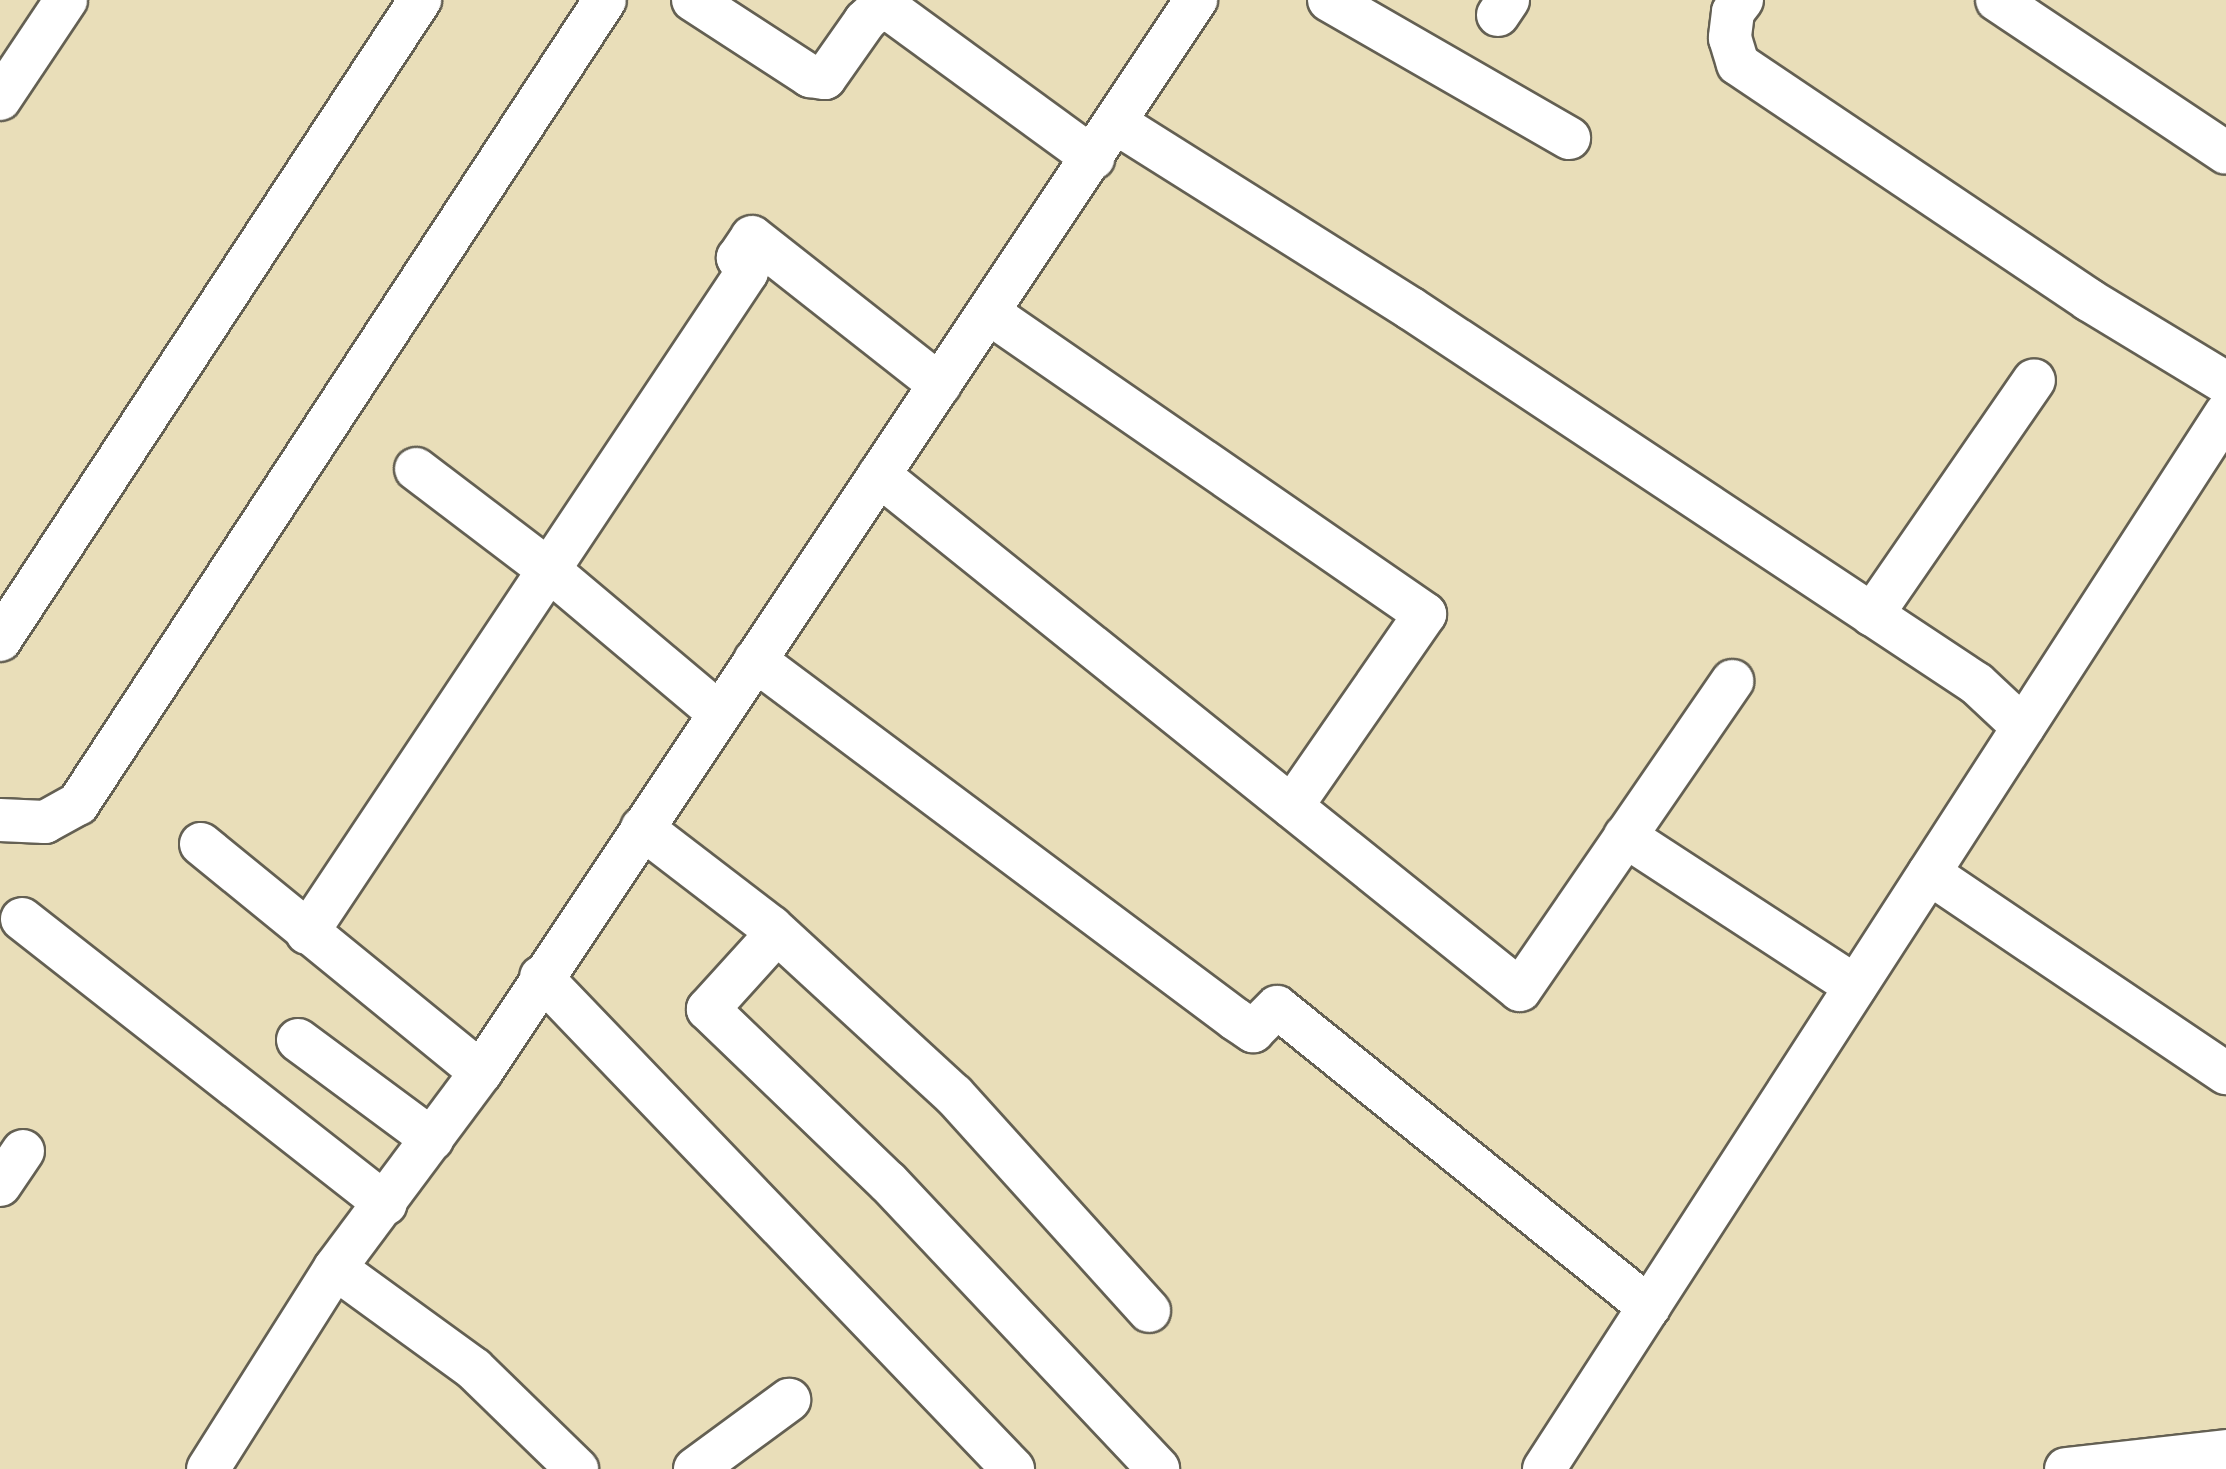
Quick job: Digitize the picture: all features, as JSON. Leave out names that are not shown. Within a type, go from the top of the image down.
[{"type":"street","points":[[0,99],[66,0]]},
{"type":"street","points":[[0,640],[420,0]]},
{"type":"street","points":[[0,820],[45,822],[78,804],[605,0]]},
{"type":"street","points":[[693,0],[810,76],[825,78],[881,4],[1093,158]]},
{"type":"street","points":[[208,1469],[335,1268],[386,1204],[481,1072],[541,977],[1093,158],[1196,0]]},
{"type":"street","points":[[1329,0],[1569,138]]},
{"type":"street","points":[[1742,0],[1733,12],[1730,38],[1738,64],[2089,300],[2226,383]]},
{"type":"street","points":[[1997,0],[2226,153]]},
{"type":"street","points":[[1116,123],[1410,308],[1977,684],[2023,727]]},
{"type":"street","points":[[307,933],[747,272],[738,258],[752,237],[940,385]]},
{"type":"street","points":[[989,313],[1425,614],[1292,806]]},
{"type":"street","points":[[1872,615],[2034,380]]},
{"type":"street","points":[[1544,1469],[2226,413]]},
{"type":"street","points":[[416,469],[549,570],[719,713]]},
{"type":"street","points":[[879,475],[1520,990],[1732,681]]},
{"type":"street","points":[[755,660],[1253,1031],[1277,1007],[1649,1307]]},
{"type":"street","points":[[642,828],[777,933],[954,1095],[1149,1311]]},
{"type":"street","points":[[1625,836],[1855,986]]},
{"type":"street","points":[[201,844],[481,1072]]},
{"type":"street","points":[[1929,873],[2226,1073]]},
{"type":"street","points":[[22,919],[386,1204]]},
{"type":"street","points":[[777,933],[708,1009],[888,1182],[1158,1469]]},
{"type":"street","points":[[541,977],[1013,1469]]},
{"type":"street","points":[[298,1040],[432,1139]]},
{"type":"street","points":[[0,1185],[23,1151]]},
{"type":"street","points":[[335,1268],[474,1369],[577,1469]]},
{"type":"street","points":[[695,1469],[789,1400]]},
{"type":"street","points":[[2066,1469],[2226,1451]]}]
